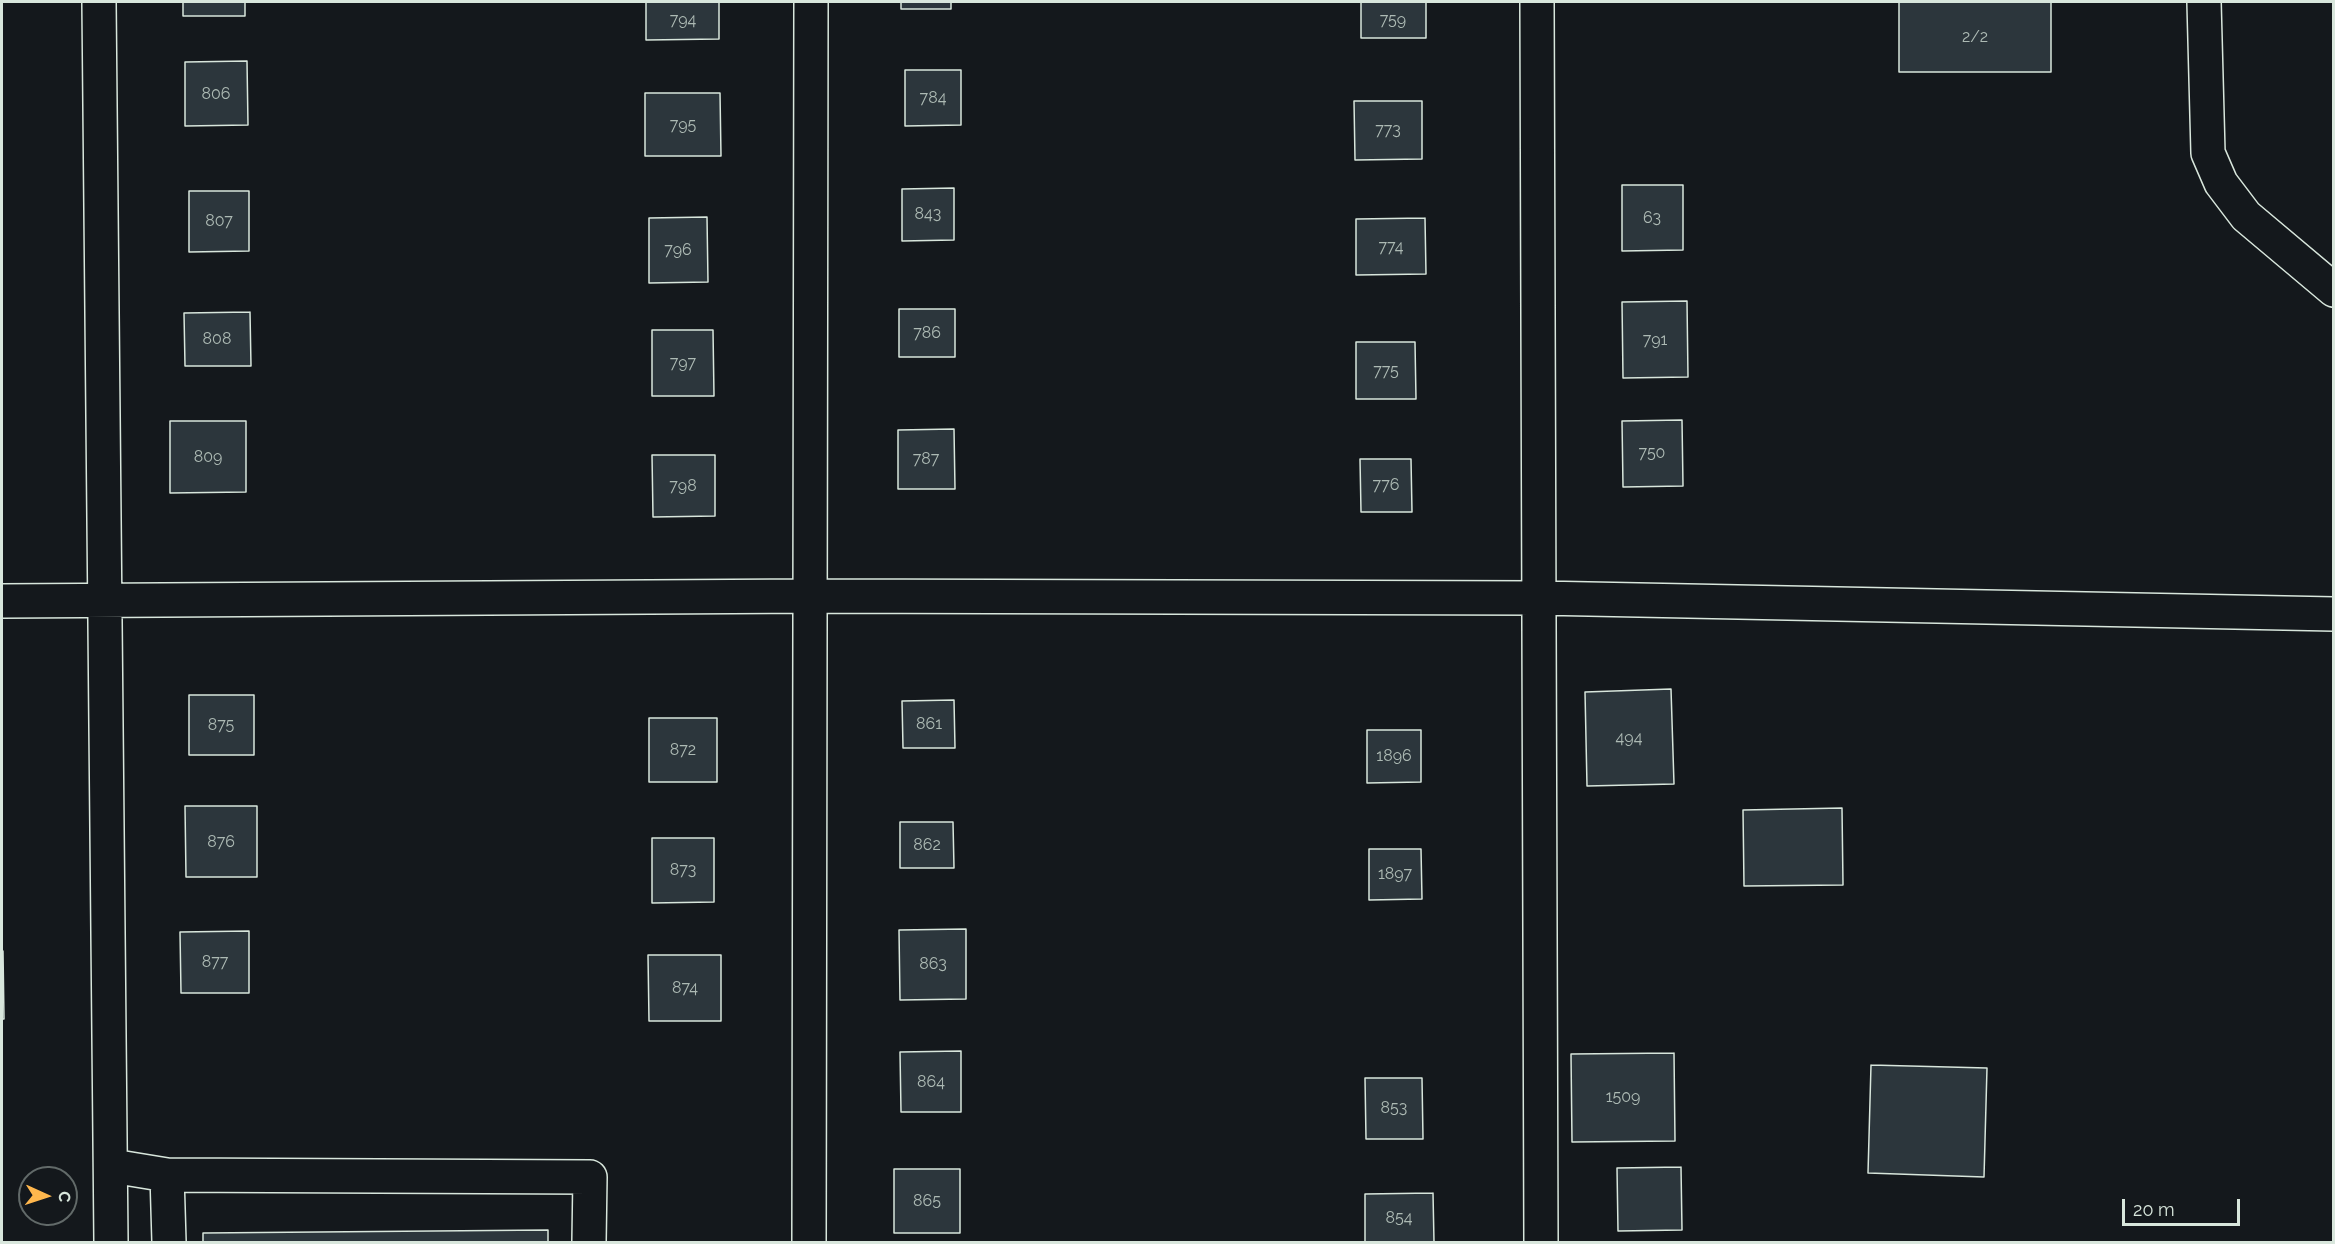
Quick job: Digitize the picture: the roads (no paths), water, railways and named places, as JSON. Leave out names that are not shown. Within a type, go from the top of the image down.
[{"type":"street","points":[[99,2],[111,1242]]},
{"type":"street","points":[[809,1242],[812,596],[811,2]]},
{"type":"street","points":[[1537,2],[1541,1242]]},
{"type":"street","points":[[2204,2],[2208,153],[2221,183],[2246,216],[2334,290]]},
{"type":"street","points":[[2,601],[812,596],[1539,598],[2334,614]]},
{"type":"street","points":[[112,1166],[167,1175],[590,1177],[589,1242]]},
{"type":"street","points":[[167,1175],[169,1242]]}]
